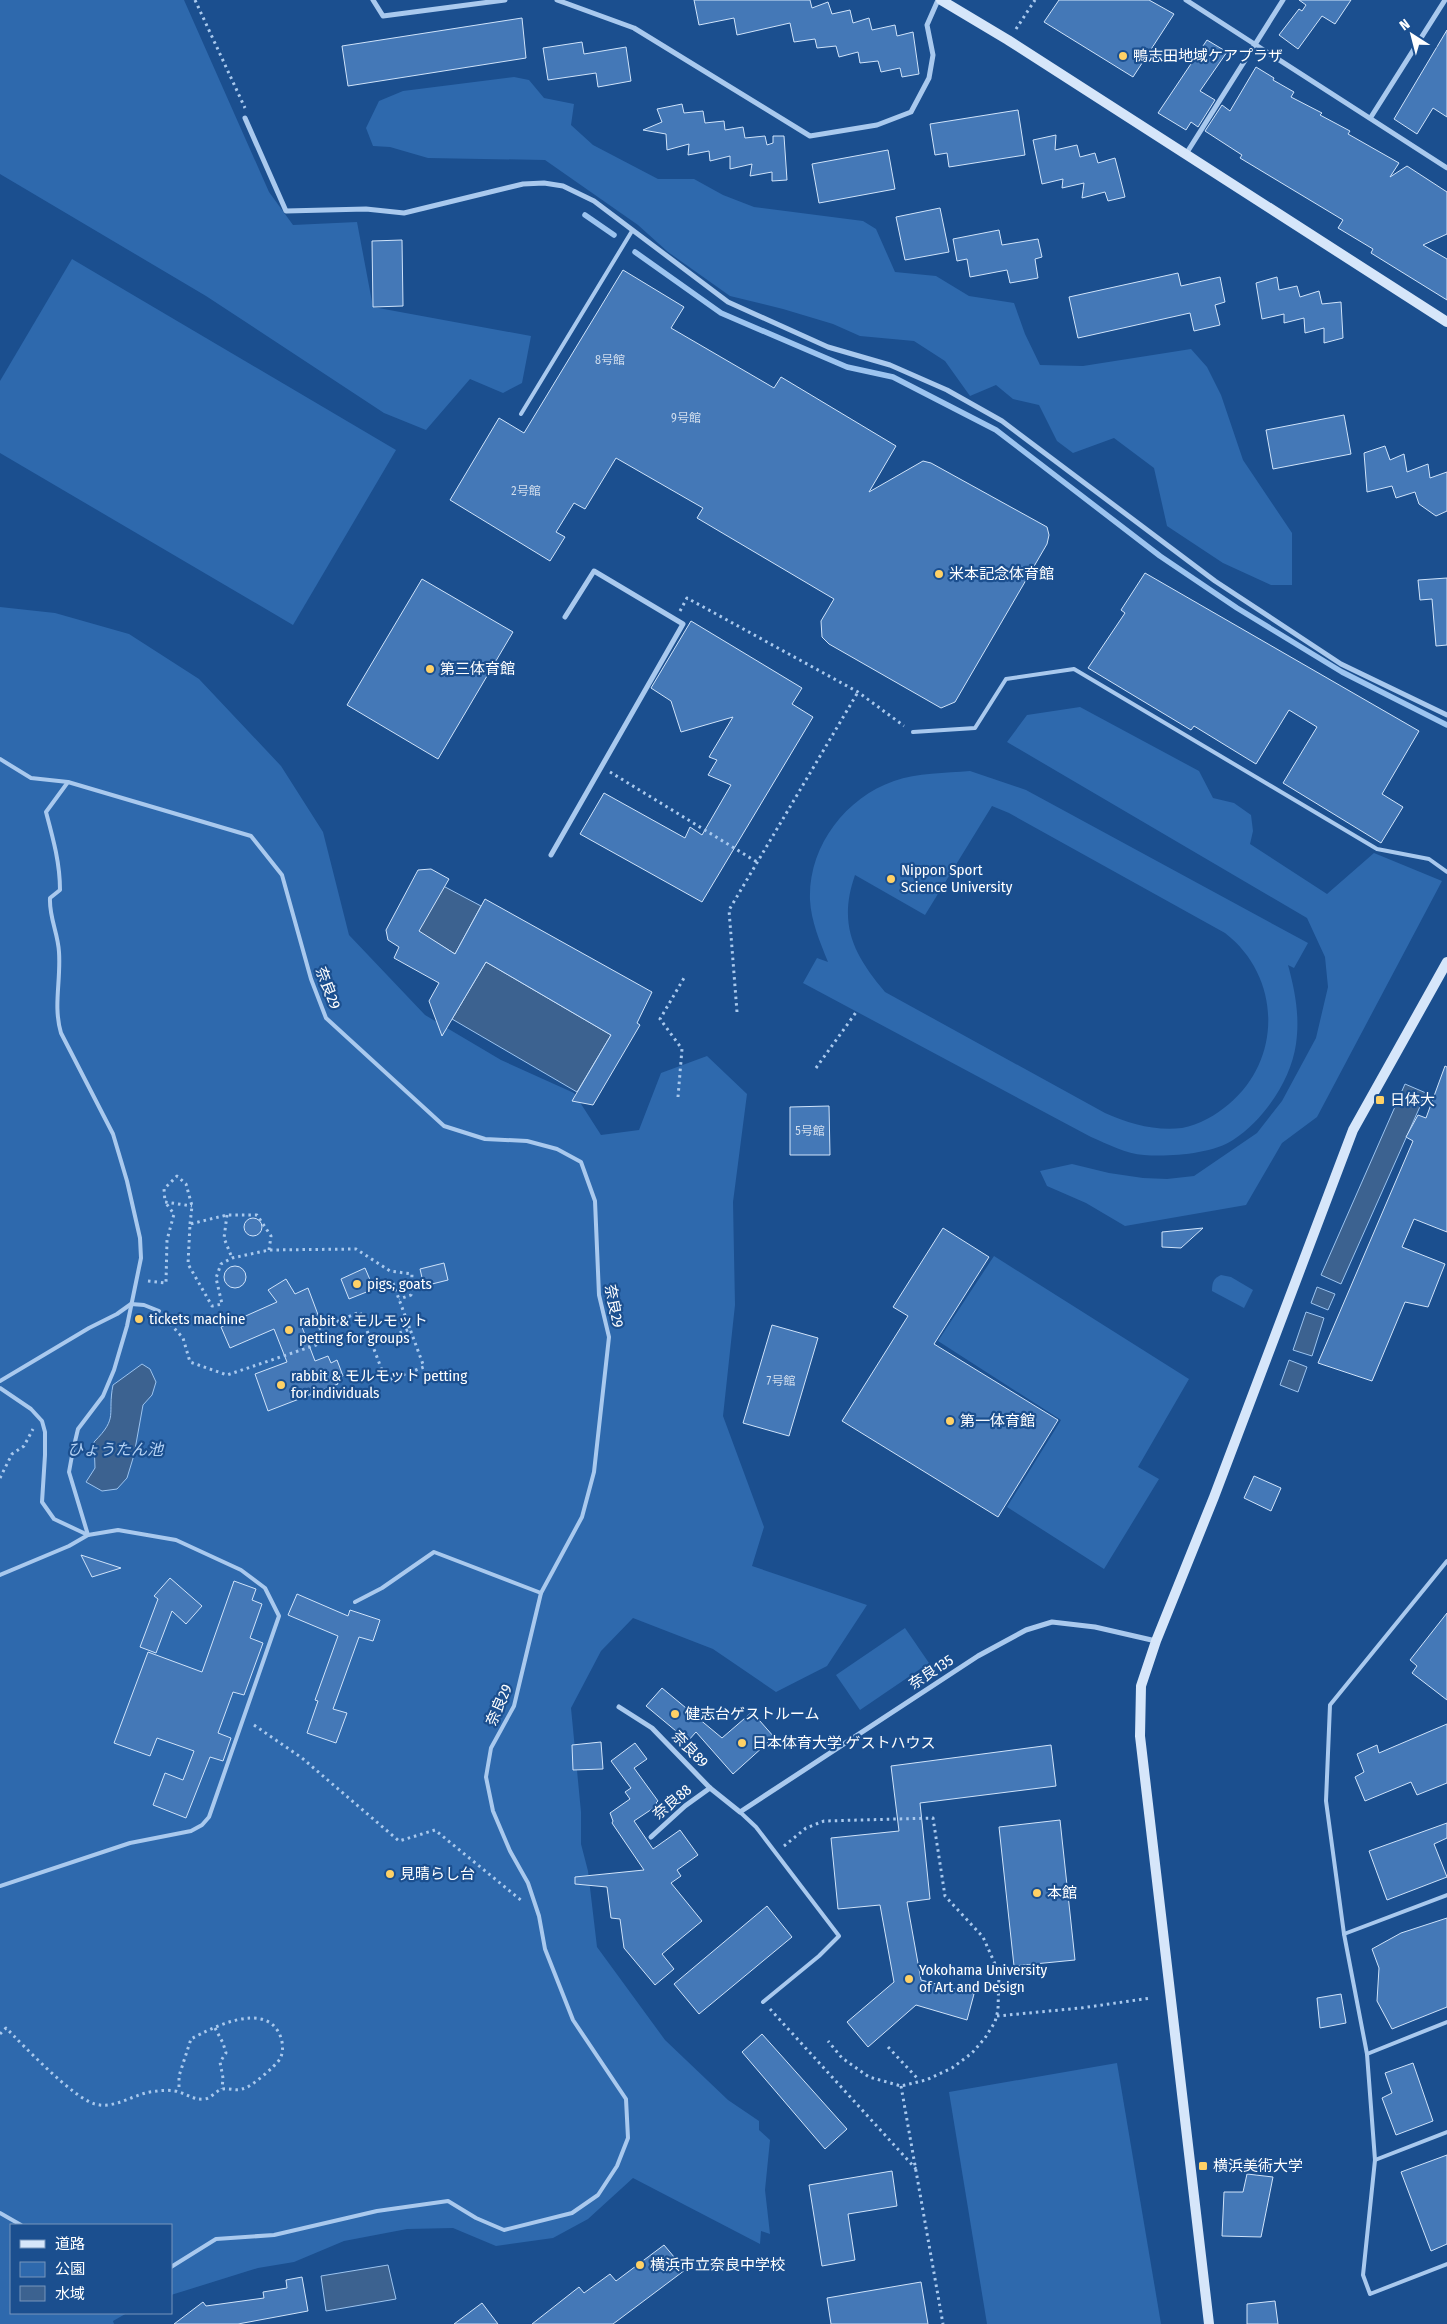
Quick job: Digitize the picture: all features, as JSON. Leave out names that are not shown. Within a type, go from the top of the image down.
[{"type":"street","points":[[373,0],[384,16],[505,0]]},
{"type":"street","points":[[557,0],[634,28],[810,136],[877,125],[911,112],[929,78],[933,55],[926,25],[942,0],[1008,40],[1447,322]]},
{"type":"street","points":[[1186,0],[1447,168]]},
{"type":"street","points":[[1186,154],[1283,0]]},
{"type":"street","points":[[1371,118],[1445,0]]},
{"type":"street","points":[[245,118],[286,211],[366,209],[404,213],[523,184],[544,183],[563,186],[594,201],[728,302],[828,347],[890,365],[947,390],[1002,421],[1215,581],[1341,664],[1447,715]]},
{"type":"street","points":[[551,855],[682,624],[594,570],[565,617]]},
{"type":"street","points":[[1209,2324],[1140,1736],[1141,1686],[1156,1641],[1214,1497],[1353,1130],[1447,962]]},
{"type":"street","name":"奈良135","points":[[740,1812],[978,1656],[1026,1630],[1052,1622],[1095,1627],[1156,1641]]},
{"type":"street","name":"奈良89","points":[[619,1707],[652,1728],[710,1788],[740,1812]]},
{"type":"street","name":"奈良88","points":[[651,1837],[685,1806],[710,1788]]},
{"type":"lane","points":[[521,414],[632,231]]},
{"type":"lane","points":[[913,732],[975,728],[1006,679],[1074,669],[1377,849],[1429,859],[1447,872]]},
{"type":"lane","name":"奈良29","points":[[0,759],[31,778],[68,782],[251,836],[282,875],[311,979],[326,1018],[444,1126],[485,1139],[527,1141],[557,1149],[581,1162],[595,1202],[598,1295],[609,1337],[594,1472],[582,1516],[541,1593],[514,1706],[491,1748],[486,1777],[493,1811],[510,1850],[528,1883],[539,1916],[545,1949],[573,2020],[626,2099],[628,2138],[617,2166],[598,2195],[572,2213],[504,2230],[476,2218],[448,2201],[377,2211],[274,2235],[216,2239],[172,2266]]},
{"type":"lane","points":[[68,782],[46,812],[59,862],[60,879],[60,890],[50,898],[50,913],[59,950],[60,978],[56,1016],[61,1034],[113,1134],[127,1181],[140,1238],[141,1258],[127,1326],[114,1370],[103,1396],[78,1429],[73,1450],[69,1472],[88,1535]]},
{"type":"lane","points":[[0,1381],[89,1328],[117,1314],[131,1304],[144,1305],[159,1311]]},
{"type":"lane","points":[[0,1388],[31,1409],[42,1421],[45,1432],[42,1502],[54,1519],[88,1535]]},
{"type":"lane","points":[[0,1575],[69,1546],[88,1535],[118,1530],[176,1540],[241,1570],[265,1588],[279,1616],[209,1816],[202,1825],[174,1835],[130,1843],[0,1886]]},
{"type":"lane","points":[[356,1602],[382,1588],[434,1552],[541,1593]]},
{"type":"lane","points":[[1447,1561],[1330,1705],[1326,1801],[1344,1934],[1367,2054],[1375,2160],[1363,2275],[1370,2294],[1447,2264]]},
{"type":"lane","points":[[740,1812],[756,1827],[839,1936],[819,1956],[763,2002]]},
{"type":"lane","points":[[1344,1934],[1447,1895]]},
{"type":"lane","points":[[1367,2054],[1447,2022]]},
{"type":"lane","points":[[1375,2160],[1447,2132]]},
{"type":"lane","points":[[0,2213],[19,2224]]},
{"type":"path","points":[[196,0],[245,105],[245,118]]},
{"type":"path","points":[[1008,40],[1035,0]]},
{"type":"path","points":[[675,620],[688,598],[858,692],[913,732]]},
{"type":"path","points":[[737,1012],[729,910],[858,692]]},
{"type":"path","points":[[601,767],[757,862]]},
{"type":"path","points":[[678,1097],[682,1049],[660,1020],[684,978]]},
{"type":"path","points":[[816,1068],[857,1011]]},
{"type":"path","points":[[136,1279],[166,1283],[167,1240],[174,1214],[164,1202],[164,1190],[177,1176],[186,1184],[192,1206],[188,1264],[212,1306],[222,1304],[216,1278],[221,1264],[232,1258],[269,1250],[356,1250],[390,1271],[412,1274],[411,1295],[398,1299]]},
{"type":"path","points":[[164,1202],[192,1206]]},
{"type":"path","points":[[190,1224],[227,1215],[257,1215],[271,1236],[269,1250]]},
{"type":"path","points":[[227,1215],[224,1238],[232,1258]]},
{"type":"path","points":[[159,1311],[183,1338],[190,1362],[227,1375],[316,1345],[316,1330],[360,1312],[386,1381],[424,1367],[393,1283]]},
{"type":"path","points":[[372,1343],[410,1329]]},
{"type":"path","points":[[0,1478],[12,1454],[24,1446],[35,1424],[31,1409]]},
{"type":"path","points":[[244,1718],[302,1758],[399,1841],[435,1830],[539,1916]]},
{"type":"path","points":[[776,1853],[806,1828],[824,1821],[933,1818],[945,1896],[983,1937],[999,1973],[1000,1990],[997,2016],[985,2038],[972,2053],[952,2068],[902,2086],[868,2077],[842,2058],[828,2041]]},
{"type":"path","points":[[997,2016],[1081,2008],[1151,1998]]},
{"type":"path","points":[[763,2002],[916,2170]]},
{"type":"path","points":[[179,2092],[179,2076],[191,2039],[214,2028],[243,2018],[264,2020],[276,2027],[282,2038],[282,2051],[279,2060],[264,2072],[256,2084],[242,2090],[222,2088]]},
{"type":"path","points":[[0,2034],[6,2028],[34,2057],[80,2096],[95,2104],[114,2104],[139,2094],[157,2090],[179,2092],[190,2098],[206,2100],[222,2088],[224,2078],[220,2062],[226,2053],[223,2042],[214,2028]]},
{"type":"path","points":[[888,2047],[919,2081]]},
{"type":"path","points":[[902,2086],[943,2324]]},
{"type":"green space","points":[[0,0],[184,0],[269,192],[293,225],[357,222],[373,307],[531,336],[522,383],[503,393],[470,379],[426,430],[384,413],[206,296],[0,174]]},
{"type":"green space","points":[[514,77],[529,80],[544,98],[574,104],[571,125],[593,145],[658,179],[694,179],[723,195],[754,207],[863,221],[876,229],[895,272],[936,276],[969,296],[1014,303],[1025,334],[1040,365],[1083,366],[1191,349],[1207,367],[1221,395],[1243,460],[1292,533],[1292,585],[1271,585],[1223,563],[1167,526],[1154,468],[1114,438],[1073,453],[1057,441],[1039,405],[1013,399],[996,385],[970,396],[945,361],[914,341],[860,336],[833,324],[730,296],[668,252],[638,225],[545,160],[428,158],[390,147],[373,146],[366,128],[379,101],[403,91]]},
{"type":"green space","points":[[72,259],[396,450],[293,625],[0,453],[0,381]]},
{"type":"green space","points":[[0,607],[55,613],[129,634],[199,679],[281,766],[323,832],[349,935],[425,1015],[501,1060],[574,1093],[601,1135],[639,1130],[661,1073],[707,1056],[747,1094],[733,1202],[735,1305],[723,1416],[764,1527],[752,1566],[867,1605],[827,1666],[776,1692],[713,1649],[633,1618],[601,1651],[571,1708],[581,1812],[581,1844],[588,1871],[597,1947],[665,2040],[728,2100],[759,2121],[759,2130],[770,2140],[765,2190],[770,2234],[761,2231],[760,2244],[633,2178],[588,2219],[553,2238],[496,2246],[453,2228],[407,2229],[344,2241],[294,2262],[258,2268],[172,2295],[172,2224],[10,2224],[10,2314],[125,2314],[113,2321],[114,2324],[0,2324]]},
{"type":"green space","points":[[1080,707],[1199,771],[1213,798],[1234,803],[1251,815],[1253,831],[1250,844],[1327,894],[1374,853],[1442,881],[1317,1117],[1282,1143],[1246,1205],[1125,1226],[1086,1203],[1047,1186],[1040,1171],[1072,1164],[1109,1173],[1143,1178],[1167,1179],[1194,1176],[1257,1133],[1282,1101],[1316,1038],[1328,987],[1325,957],[1307,918],[1007,742],[1027,715]]},
{"type":"green space","points":[[970,771],[1026,790],[1308,943],[1294,968],[1288,965],[1295,994],[1297,1014],[1297,1034],[1293,1058],[1282,1085],[1274,1098],[1255,1122],[1244,1132],[1224,1145],[1190,1154],[1154,1156],[1124,1151],[1091,1137],[803,983],[817,958],[828,962],[814,924],[810,900],[811,880],[815,861],[833,827],[845,812],[860,799],[894,781],[922,775]],"holes":[[[992,806],[1009,813],[1225,933],[1243,951],[1257,972],[1265,994],[1268,1018],[1266,1041],[1259,1064],[1247,1085],[1219,1112],[1195,1125],[1172,1129],[1142,1126],[1114,1117],[885,992],[864,965],[852,938],[849,924],[848,909],[855,875],[925,915]]]},
{"type":"green space","points":[[994,1256],[1189,1379],[1138,1467],[1159,1479],[1104,1569],[1007,1507],[1061,1420],[938,1341]]},
{"type":"green space","points":[[1221,1275],[1231,1277],[1253,1290],[1244,1308],[1212,1291],[1214,1281]]},
{"type":"green space","points":[[905,1628],[929,1663],[860,1710],[836,1675]]},
{"type":"green space","points":[[1117,2063],[1161,2324],[987,2324],[949,2092]]},
{"type":"water","points":[[430,879],[481,906],[455,954],[405,923]]},
{"type":"water","points":[[486,962],[611,1035],[577,1092],[452,1019]]},
{"type":"water","points":[[1405,1084],[1426,1093],[1341,1284],[1321,1275]]},
{"type":"water","points":[[1317,1287],[1335,1294],[1328,1310],[1311,1303]]},
{"type":"water","points":[[1306,1312],[1324,1318],[1312,1356],[1293,1350]]},
{"type":"water","points":[[1289,1360],[1307,1367],[1298,1392],[1280,1385]]},
{"type":"water","name":"ひょうたん池","points":[[142,1364],[150,1369],[156,1382],[152,1395],[143,1405],[134,1455],[127,1478],[117,1489],[102,1491],[86,1482],[95,1468],[94,1442],[107,1427],[111,1415],[113,1385]]},
{"type":"water","points":[[388,2265],[396,2299],[326,2311],[321,2276]]},
{"type":"building","points":[[694,0],[810,0],[812,8],[828,2],[832,14],[850,10],[853,23],[869,18],[872,30],[895,25],[897,36],[913,32],[919,74],[902,77],[900,68],[881,72],[878,61],[860,63],[858,52],[839,57],[836,46],[817,48],[815,39],[794,42],[790,23],[737,35],[734,18],[699,25]]},
{"type":"building","name":"鴨志田地域ケアプラザ","points":[[1059,0],[1149,0],[1174,14],[1133,77],[1044,22]]},
{"type":"building","points":[[1299,0],[1351,0],[1335,24],[1322,16],[1298,49],[1279,35],[1299,9],[1302,11],[1306,5]]},
{"type":"building","points":[[522,18],[526,58],[348,86],[342,46]]},
{"type":"building","points":[[1447,30],[1447,117],[1433,108],[1417,134],[1394,119]]},
{"type":"building","points":[[1207,40],[1227,52],[1200,91],[1215,100],[1198,127],[1191,122],[1186,130],[1158,113]]},
{"type":"building","points":[[582,42],[584,54],[626,47],[631,81],[598,87],[596,73],[548,80],[543,48]]},
{"type":"building","points":[[1256,67],[1274,78],[1273,80],[1294,92],[1291,97],[1322,113],[1320,115],[1350,131],[1348,134],[1399,163],[1390,177],[1407,166],[1447,192],[1447,234],[1423,245],[1447,259],[1447,300],[1371,253],[1373,249],[1338,228],[1343,220],[1240,158],[1242,155],[1205,131],[1222,105],[1230,111]]},
{"type":"building","points":[[682,104],[684,113],[703,111],[705,123],[724,121],[725,130],[743,127],[745,138],[765,136],[767,145],[773,143],[773,136],[784,136],[787,180],[772,181],[772,172],[750,176],[752,164],[730,169],[730,156],[710,161],[709,151],[688,155],[689,144],[667,150],[666,134],[643,130],[662,122],[657,109]]},
{"type":"building","points":[[1018,110],[1025,155],[949,167],[947,153],[935,155],[930,124]]},
{"type":"building","points":[[1056,135],[1055,150],[1077,145],[1080,157],[1095,153],[1098,163],[1115,158],[1125,197],[1108,201],[1105,192],[1082,198],[1084,183],[1062,188],[1063,179],[1042,184],[1033,140]]},
{"type":"building","points":[[888,150],[895,189],[819,203],[812,164]]},
{"type":"building","points":[[940,208],[949,252],[905,260],[896,217]]},
{"type":"building","points":[[999,230],[1002,245],[1038,239],[1042,257],[1035,259],[1038,278],[1010,283],[1007,270],[970,277],[967,259],[957,261],[953,239]]},
{"type":"building","points":[[402,240],[403,306],[373,307],[372,241]]},
{"type":"building","points":[[623,270],[684,307],[671,328],[774,388],[781,377],[896,446],[869,492],[923,461],[931,463],[1047,527],[1049,535],[1047,544],[955,702],[941,708],[829,644],[822,637],[821,621],[834,599],[697,518],[703,508],[616,458],[585,509],[574,503],[556,532],[565,537],[550,561],[450,500],[499,418],[524,433]]},
{"type":"building","points":[[1178,273],[1181,286],[1220,277],[1225,302],[1215,305],[1220,325],[1194,331],[1190,313],[1078,338],[1069,297]]},
{"type":"building","points":[[1277,277],[1279,290],[1297,286],[1300,297],[1319,291],[1322,304],[1341,302],[1343,338],[1324,343],[1324,328],[1305,333],[1304,318],[1284,323],[1284,314],[1262,319],[1256,283]]},
{"type":"building","points":[[1344,415],[1351,454],[1273,469],[1266,430]]},
{"type":"building","points":[[1385,446],[1390,460],[1404,454],[1407,472],[1428,464],[1430,478],[1447,472],[1447,511],[1436,516],[1419,504],[1415,492],[1396,498],[1392,486],[1367,492],[1364,453]]},
{"type":"building","points":[[1145,573],[1419,731],[1382,794],[1403,807],[1381,843],[1283,783],[1317,727],[1289,710],[1256,764],[1194,726],[1191,730],[1088,668],[1125,613],[1121,610]]},
{"type":"building","points":[[1447,578],[1447,645],[1436,646],[1432,599],[1420,600],[1418,580]]},
{"type":"building","name":"第三体育館","points":[[422,579],[513,632],[438,759],[347,705]]},
{"type":"building","points":[[691,621],[802,688],[792,704],[813,717],[702,902],[580,834],[604,793],[685,838],[690,827],[702,835],[731,785],[708,775],[717,760],[709,757],[733,717],[681,732],[671,701],[651,688]]},
{"type":"building","points":[[431,869],[449,879],[419,931],[455,954],[485,899],[652,992],[637,1023],[640,1025],[593,1105],[572,1101],[611,1035],[486,962],[442,1036],[429,1001],[439,983],[394,958],[399,947],[388,940],[386,930],[418,870]]},
{"type":"building","points":[[1445,1066],[1447,1067],[1447,1232],[1414,1219],[1402,1247],[1445,1264],[1428,1307],[1405,1302],[1372,1381],[1318,1363],[1413,1141],[1406,1137],[1418,1115],[1426,1118]]},
{"type":"building","points":[[829,1106],[830,1155],[790,1155],[790,1107]]},
{"type":"building","points":[[253,1218],[259,1221],[262,1227],[259,1233],[253,1236],[247,1233],[244,1227],[247,1221]]},
{"type":"building","name":"第一体育館","points":[[943,1228],[989,1257],[934,1344],[1058,1420],[998,1517],[842,1421],[908,1316],[893,1307]]},
{"type":"building","points":[[1203,1228],[1181,1248],[1162,1247],[1162,1232]]},
{"type":"building","points":[[444,1263],[448,1280],[424,1286],[420,1269]]},
{"type":"building","points":[[235,1266],[243,1269],[246,1277],[243,1285],[235,1288],[227,1285],[224,1277],[227,1269]]},
{"type":"building","name":"pigs, goats","points":[[365,1268],[374,1289],[349,1299],[341,1279]]},
{"type":"building","points":[[286,1279],[295,1294],[308,1288],[320,1320],[302,1327],[315,1361],[328,1356],[331,1363],[337,1360],[343,1376],[336,1379],[338,1384],[268,1411],[255,1374],[287,1362],[274,1329],[230,1348],[221,1327],[277,1302],[268,1290]]},
{"type":"building","points":[[772,1325],[818,1338],[789,1436],[743,1423]]},
{"type":"building","points":[[1254,1476],[1281,1488],[1271,1511],[1244,1498]]},
{"type":"building","points":[[81,1555],[121,1568],[92,1577]]},
{"type":"building","points":[[170,1578],[202,1606],[186,1624],[172,1611],[156,1653],[140,1647],[158,1599],[154,1596]]},
{"type":"building","points":[[234,1581],[256,1589],[252,1600],[262,1604],[250,1638],[263,1643],[244,1695],[233,1692],[218,1733],[231,1738],[223,1761],[210,1757],[186,1818],[153,1805],[165,1773],[183,1780],[194,1751],[157,1738],[150,1756],[114,1743],[148,1652],[202,1672]]},
{"type":"building","points":[[297,1594],[348,1616],[350,1610],[380,1620],[373,1641],[359,1637],[333,1709],[347,1713],[336,1743],[307,1733],[318,1701],[315,1700],[338,1636],[288,1615]]},
{"type":"building","points":[[1447,1613],[1447,1700],[1412,1673],[1417,1666],[1410,1660]]},
{"type":"building","points":[[662,1688],[722,1738],[752,1712],[774,1737],[733,1774],[696,1732],[688,1741],[646,1706]]},
{"type":"building","points":[[1447,1724],[1447,1783],[1417,1795],[1411,1782],[1365,1801],[1355,1777],[1364,1772],[1357,1754],[1377,1745],[1379,1753]]},
{"type":"building","points":[[601,1742],[603,1769],[573,1770],[572,1745]]},
{"type":"building","points":[[635,1743],[647,1759],[634,1768],[658,1801],[656,1803],[658,1805],[634,1821],[653,1849],[680,1830],[698,1855],[677,1870],[681,1876],[671,1883],[702,1921],[662,1954],[674,1969],[655,1985],[624,1948],[620,1919],[611,1918],[607,1887],[575,1884],[575,1877],[644,1870],[612,1823],[610,1813],[630,1799],[625,1792],[631,1788],[611,1761]]},
{"type":"building","points":[[1051,1745],[1056,1786],[920,1803],[930,1899],[907,1902],[921,1980],[974,1994],[967,2020],[916,2005],[868,2047],[847,2022],[894,1982],[880,1905],[838,1909],[831,1838],[899,1831],[891,1766]]},
{"type":"building","name":"本館","points":[[1060,1820],[1075,1960],[1014,1966],[999,1827]]},
{"type":"building","points":[[1447,1823],[1447,1838],[1434,1844],[1447,1877],[1387,1900],[1369,1851]]},
{"type":"building","points":[[767,1906],[792,1937],[699,2014],[674,1984]]},
{"type":"building","points":[[1447,1918],[1447,2007],[1392,2029],[1377,2001],[1379,1968],[1372,1949],[1401,1933]]},
{"type":"building","points":[[1341,1994],[1346,2023],[1320,2028],[1317,1998]]},
{"type":"building","points":[[762,2034],[847,2129],[825,2149],[742,2052]]},
{"type":"building","points":[[1413,2063],[1433,2121],[1396,2135],[1382,2098],[1392,2093],[1385,2073]]},
{"type":"building","points":[[1447,2155],[1447,2244],[1431,2251],[1401,2172]]},
{"type":"building","points":[[892,2171],[897,2206],[848,2214],[855,2260],[822,2266],[809,2185]]},
{"type":"building","points":[[1247,2174],[1273,2177],[1261,2237],[1222,2236],[1224,2192],[1243,2192]]},
{"type":"building","points":[[664,2245],[685,2270],[613,2324],[532,2324],[579,2287],[584,2293],[610,2274],[616,2281]]},
{"type":"building","points":[[302,2277],[308,2311],[238,2324],[174,2324],[203,2302],[206,2306],[264,2298],[263,2292],[287,2288],[286,2280]]},
{"type":"building","points":[[921,2282],[928,2324],[831,2324],[827,2298]]},
{"type":"building","points":[[1275,2301],[1278,2324],[1247,2324],[1247,2304]]},
{"type":"building","points":[[482,2303],[498,2324],[454,2324]]},
{"type":"waterway","points":[[585,215],[614,235]]},
{"type":"waterway","points":[[635,252],[721,313],[847,367],[893,377],[996,430],[1160,556],[1237,608],[1342,672],[1447,725]]},
{"type":"place","name":"鴨志田地域ケアプラザ","points":[[1123,56]]},
{"type":"place","name":"米本記念体育館","points":[[939,574]]},
{"type":"place","name":"第三体育館","points":[[430,669]]},
{"type":"place","name":"Nippon Sport Science University","points":[[891,879]]},
{"type":"place","name":"日体大","points":[[1380,1100]]},
{"type":"place","name":"pigs, goats","points":[[357,1284]]},
{"type":"place","name":"tickets machine","points":[[139,1319]]},
{"type":"place","name":"rabbit & モルモット petting for groups","points":[[289,1330]]},
{"type":"place","name":"rabbit & モルモット petting for individuals","points":[[281,1385]]},
{"type":"place","name":"第一体育館","points":[[950,1421]]},
{"type":"place","name":"健志台ゲストルーム","points":[[675,1714]]},
{"type":"place","name":"日本体育大学 ゲストハウス","points":[[742,1743]]},
{"type":"place","name":"見晴らし台","points":[[390,1874]]},
{"type":"place","name":"本館","points":[[1037,1893]]},
{"type":"place","name":"Yokohama University of Art and Design","points":[[909,1979]]},
{"type":"place","name":"横浜美術大学","points":[[1203,2166]]},
{"type":"place","name":"横浜市立奈良中学校","points":[[640,2265]]}]
